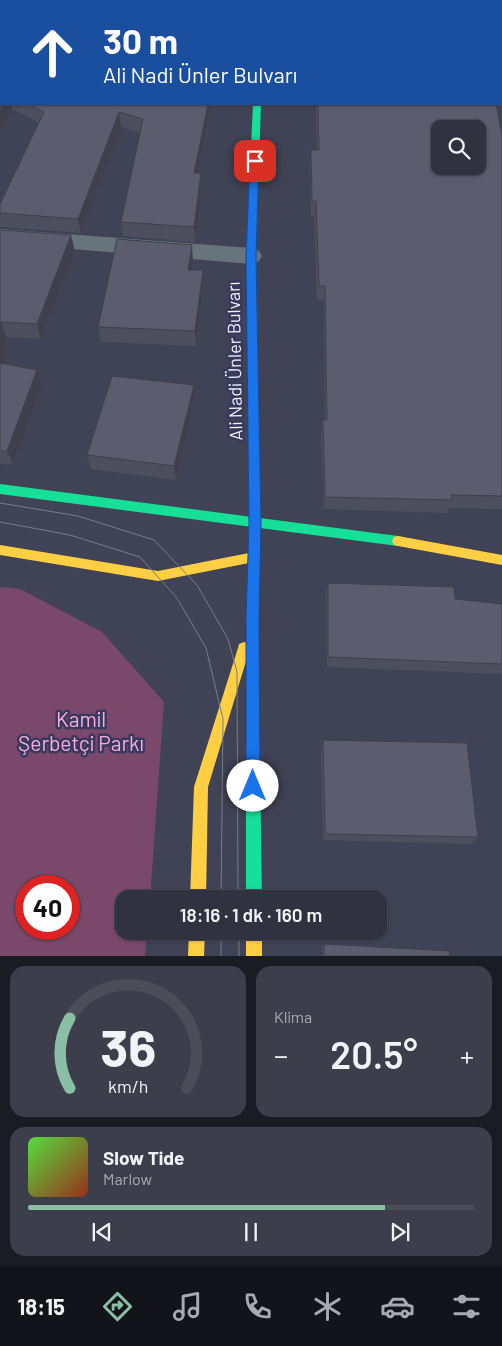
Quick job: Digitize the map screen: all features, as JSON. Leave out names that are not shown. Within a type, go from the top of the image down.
[{"type":"street","name":"Ali Nadi Ünler Bulvarı","points":[[252,618],[255,523],[251,256],[257,105]]},
{"type":"street","points":[[0,236],[251,256]]},
{"type":"street","points":[[0,490],[422,544],[502,560]]},
{"type":"street","points":[[0,550],[158,576],[254,557]]},
{"type":"street","points":[[198,890],[201,787],[252,618]]},
{"type":"street","points":[[252,618],[254,890]]},
{"type":"street","points":[[196,956],[197,940]]},
{"type":"street","points":[[254,940],[254,956]]},
{"type":"green space","name":"Kamil Şerbetçi Parkı","points":[[0,587],[20,589],[102,632],[164,702],[151,890],[115,890],[115,940],[146,940],[145,956],[0,956]]},
{"type":"building","points":[[29,105],[208,105],[194,173],[201,173],[194,227],[121,222],[143,119],[119,112],[78,219],[0,213],[0,204],[44,112]]},
{"type":"building","points":[[318,105],[496,105],[502,135],[502,496],[451,495],[452,500],[325,497],[323,420],[327,420],[325,286],[319,286],[316,201],[312,201],[311,150],[319,150]]},
{"type":"building","points":[[0,230],[71,235],[37,324],[1,322],[0,337]]},
{"type":"building","points":[[117,239],[192,245],[188,270],[203,270],[195,331],[98,327]]},
{"type":"building","points":[[0,363],[37,370],[7,451],[0,451]]},
{"type":"building","points":[[112,376],[194,385],[174,466],[87,455]]},
{"type":"building","points":[[328,583],[454,587],[455,599],[502,604],[502,664],[328,657]]},
{"type":"building","points":[[323,740],[467,743],[478,837],[325,834]]},
{"type":"building","points":[[324,944],[449,951],[450,956],[324,956]]},
{"type":"tram line","points":[[0,503],[78,516],[154,540],[197,585],[228,639],[237,672],[238,890]]},
{"type":"tram line","points":[[0,522],[70,535],[140,557],[177,598],[206,648],[223,719],[221,890]]},
{"type":"tram line","points":[[221,940],[221,956]]},
{"type":"tram line","points":[[239,940],[239,956]]},
{"type":"traffic: fast","points":[[252,297],[251,256],[257,105]]},
{"type":"traffic: fast","points":[[0,489],[398,541]]},
{"type":"traffic: fast","points":[[252,624],[254,890]]},
{"type":"traffic: slow","points":[[398,541],[502,560]]},
{"type":"traffic: slow","points":[[0,550],[158,576],[254,557]]},
{"type":"traffic: slow","points":[[198,890],[201,787],[244,648]]},
{"type":"traffic: slow","points":[[196,956],[197,940]]},
{"type":"traffic: slow","points":[[254,940],[254,956]]},
{"type":"traffic: jam","points":[[252,297],[255,523],[252,624]]},
{"type":"route","points":[[253,786],[252,618],[255,523],[251,256],[255,161]]}]
